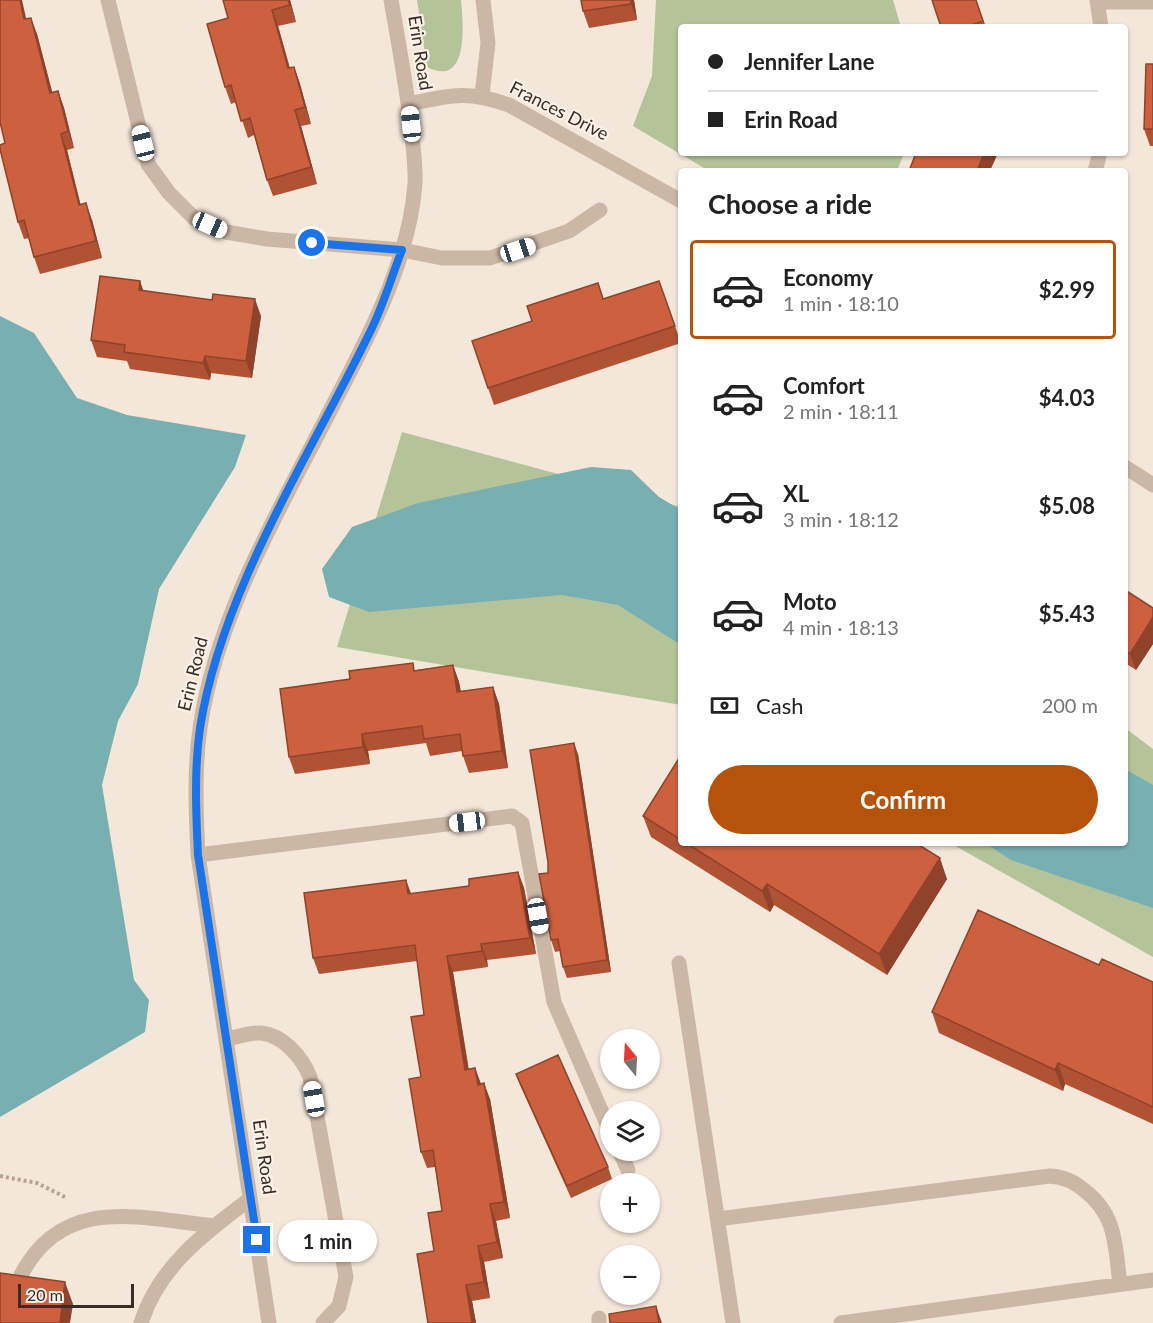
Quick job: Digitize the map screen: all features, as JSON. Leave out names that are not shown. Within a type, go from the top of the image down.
[{"type":"street","points":[[108,0],[148,164],[169,193],[194,218],[226,232],[267,239],[402,250],[442,258],[490,258],[569,231],[600,210]]},
{"type":"street","name":"Erin Road","points":[[269,1323],[198,855],[195,799],[200,728],[223,635],[265,538],[371,331],[402,250],[415,182],[409,104],[391,0]]},
{"type":"street","points":[[482,95],[488,43],[483,0]]},
{"type":"street","points":[[1101,24],[1097,1],[1153,2]]},
{"type":"street","name":"Frances Drive","points":[[409,104],[454,95],[482,95],[509,105],[678,199]]},
{"type":"street","points":[[1128,469],[1153,485]]},
{"type":"street","points":[[198,855],[512,816],[518,818],[522,823],[554,1002],[600,1108]]},
{"type":"street","points":[[679,963],[733,1323]]},
{"type":"street","points":[[227,1039],[260,1033],[273,1037],[296,1053],[310,1077],[346,1277],[339,1305],[323,1323]]},
{"type":"street","points":[[624,1161],[628,1170]]},
{"type":"street","points":[[717,1219],[1050,1176],[1062,1177],[1087,1192],[1104,1208],[1113,1234],[1120,1284]]},
{"type":"street","points":[[141,1323],[161,1280],[181,1255],[250,1198]]},
{"type":"street","points":[[21,1275],[39,1246],[66,1228],[86,1220],[115,1215],[214,1227]]},
{"type":"street","points":[[841,1323],[1153,1280]]},
{"type":"path","points":[[0,1176],[37,1183],[61,1194],[82,1211],[86,1220]]},
{"type":"green space","points":[[417,0],[461,0],[463,22],[461,50],[451,69],[441,71],[427,67]]},
{"type":"green space","points":[[656,0],[893,0],[900,24],[678,24],[678,153],[633,126],[652,76]]},
{"type":"green space","points":[[684,156],[903,156],[898,168],[704,168]]},
{"type":"green space","points":[[402,432],[678,506],[678,704],[337,647]]},
{"type":"green space","points":[[1128,730],[1153,749],[1153,957],[955,846],[1128,846]]},
{"type":"water","points":[[0,316],[34,333],[77,398],[127,415],[246,435],[235,467],[159,589],[138,684],[118,721],[102,785],[134,980],[149,1000],[145,1032],[0,1117]]},
{"type":"water","points":[[591,467],[631,470],[659,497],[678,508],[678,643],[618,605],[562,595],[369,612],[329,597],[322,569],[352,527],[418,503]]},
{"type":"water","points":[[1128,771],[1153,785],[1153,908],[1011,860],[990,846],[1128,846]]},
{"type":"building","points":[[0,0],[20,0],[24,19],[31,18],[50,93],[58,91],[68,131],[61,134],[79,205],[86,203],[96,241],[34,257],[24,220],[18,222],[0,149],[0,145],[5,143],[0,122]]},
{"type":"building","points":[[223,0],[288,0],[290,5],[272,10],[288,68],[294,67],[305,107],[295,110],[311,167],[267,180],[250,118],[241,121],[231,85],[225,87],[207,24],[228,18]]},
{"type":"building","points":[[581,0],[631,0],[631,4],[583,11]]},
{"type":"building","points":[[932,0],[976,0],[983,21],[974,24],[940,24]]},
{"type":"building","points":[[1146,64],[1153,64],[1153,129],[1144,129]]},
{"type":"building","points":[[915,156],[983,156],[978,168],[910,168]]},
{"type":"building","points":[[100,276],[140,281],[139,290],[212,300],[213,294],[255,299],[246,361],[205,356],[203,363],[124,352],[125,345],[91,340]]},
{"type":"building","points":[[659,281],[675,326],[488,388],[472,341],[532,321],[527,306],[598,283],[603,299]]},
{"type":"building","points":[[1128,592],[1153,608],[1153,617],[1130,654],[1128,652]]},
{"type":"building","points":[[413,663],[414,671],[453,665],[457,692],[493,687],[502,751],[463,756],[460,734],[424,739],[422,726],[362,734],[363,747],[289,757],[280,689],[350,679],[349,671]]},
{"type":"building","points":[[574,743],[607,960],[563,967],[558,939],[551,940],[539,874],[548,873],[548,862],[530,750]]},
{"type":"building","points":[[678,760],[678,838],[643,816]]},
{"type":"building","points":[[691,846],[921,846],[940,858],[879,954],[767,884],[762,891]]},
{"type":"building","points":[[518,872],[530,938],[481,944],[482,951],[447,956],[465,1070],[475,1068],[478,1085],[484,1083],[504,1202],[490,1204],[497,1242],[478,1246],[484,1282],[466,1285],[472,1323],[428,1323],[417,1254],[434,1251],[428,1213],[442,1211],[433,1150],[421,1152],[409,1079],[421,1077],[411,1017],[424,1015],[415,945],[313,958],[304,893],[406,880],[408,894],[469,886],[469,879]]},
{"type":"building","points":[[978,910],[1099,965],[1102,959],[1153,982],[1153,1107],[1058,1063],[1055,1070],[932,1012]]},
{"type":"building","points":[[558,1055],[600,1149],[600,1161],[605,1161],[608,1167],[567,1186],[516,1074]]},
{"type":"building","points":[[0,1273],[65,1282],[60,1323],[0,1323]]},
{"type":"building","points":[[656,1306],[659,1323],[610,1323],[609,1314]]},
{"type":"route","points":[[257,1240],[198,855],[195,799],[200,728],[223,635],[265,538],[371,331],[402,250],[312,243]]}]
